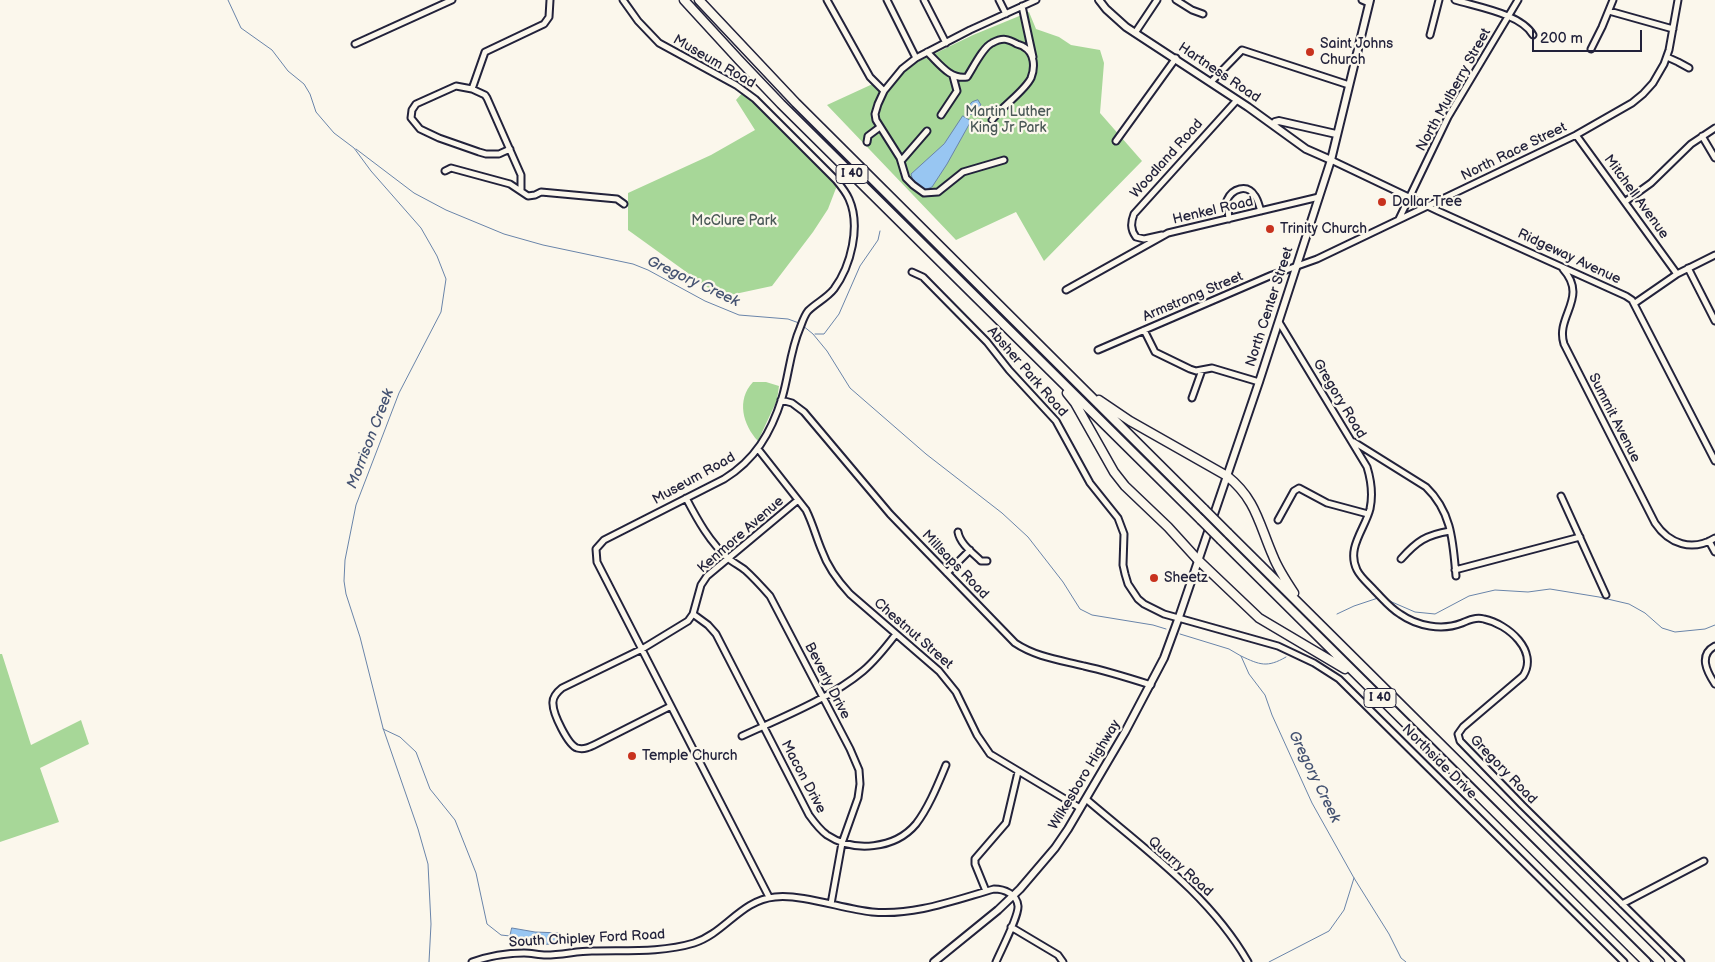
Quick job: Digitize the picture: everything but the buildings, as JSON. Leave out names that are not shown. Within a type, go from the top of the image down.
[{"type":"highway","name":"I 40","points":[[684,0],[781,104],[1646,962]]},
{"type":"highway","name":"I 40","points":[[699,0],[803,110],[1660,962]]},
{"type":"highway","points":[[1024,344],[1076,403],[1114,472],[1125,486],[1168,527],[1198,560],[1259,618],[1338,664],[1385,703]]},
{"type":"highway","points":[[1069,375],[1130,421],[1227,476],[1240,486],[1249,498],[1283,578],[1310,615]]},
{"type":"main road","name":"Hartness Road","points":[[1099,0],[1120,22],[1135,33],[1176,58],[1273,124],[1306,149],[1331,160]]},
{"type":"main road","name":"North Center Street","points":[[1198,560],[1279,322],[1331,160],[1370,2]]},
{"type":"main road","points":[[1273,124],[1276,121],[1280,121],[1336,134]]},
{"type":"main road","name":"Wilkesboro Highway","points":[[934,962],[1013,896],[1054,848],[1086,799],[1151,685],[1164,658],[1198,560]]},
{"type":"street","points":[[355,44],[452,0]]},
{"type":"street","points":[[472,89],[485,52],[544,24],[549,17],[550,0]]},
{"type":"street","name":"Museum Road","points":[[623,0],[648,33],[659,43],[733,83],[755,100],[836,180],[849,199],[852,210],[854,230],[847,265],[834,289],[808,312],[801,326],[792,351],[781,400],[758,450],[737,471],[604,540],[596,550],[597,562],[769,898]]},
{"type":"street","points":[[828,0],[870,77],[884,92]]},
{"type":"street","points":[[887,0],[916,58]]},
{"type":"street","points":[[924,0],[946,43]]},
{"type":"street","points":[[999,0],[1006,14]]},
{"type":"street","points":[[1004,160],[963,172],[938,192],[928,193],[920,191],[906,178],[897,152],[880,127],[875,114],[884,92],[902,69],[916,58],[1029,1],[1036,0]]},
{"type":"street","points":[[1135,33],[1157,0]]},
{"type":"street","points":[[1176,0],[1192,10],[1203,14]]},
{"type":"street","points":[[1362,0],[1370,2]]},
{"type":"street","points":[[1430,35],[1440,0]]},
{"type":"street","points":[[1456,0],[1508,16],[1528,27],[1534,35]]},
{"type":"street","name":"North Mulberry Street","points":[[1399,219],[1448,117],[1518,0]]},
{"type":"street","points":[[1591,48],[1613,0]]},
{"type":"street","name":"North Race Street","points":[[1297,267],[1430,206],[1576,135],[1632,103],[1653,83],[1667,57],[1678,0]]},
{"type":"street","points":[[992,120],[1031,78],[1034,62],[1022,6]]},
{"type":"street","points":[[1609,11],[1673,29]]},
{"type":"street","points":[[941,115],[987,46],[993,42],[1008,38],[1024,47],[1030,53],[1034,62]]},
{"type":"street","points":[[1018,45],[1027,43],[1030,39]]},
{"type":"street","points":[[1211,82],[1242,50],[1349,85]]},
{"type":"street","points":[[927,52],[953,76],[957,91]]},
{"type":"street","points":[[1667,57],[1689,68]]},
{"type":"street","points":[[1116,141],[1176,58]]},
{"type":"street","points":[[953,76],[967,76]]},
{"type":"street","points":[[510,149],[493,154],[479,152],[440,138],[420,129],[413,122],[411,113],[416,104],[456,86],[472,89],[485,95],[510,149],[521,175],[521,190]]},
{"type":"street","name":"Woodland Road","points":[[1168,233],[1144,238],[1136,237],[1132,228],[1134,214],[1237,100]]},
{"type":"street","points":[[868,142],[868,136],[880,127]]},
{"type":"street","points":[[1626,201],[1651,183],[1690,144],[1715,128]]},
{"type":"street","points":[[901,162],[927,131]]},
{"type":"street","name":"Mitchell Avenue","points":[[1576,135],[1626,201],[1677,274]]},
{"type":"street","points":[[1702,136],[1715,158]]},
{"type":"street","name":"Ridgeway Avenue","points":[[1331,160],[1626,296],[1635,303]]},
{"type":"street","points":[[445,171],[451,168],[510,184],[528,196],[541,192],[617,199],[624,204]]},
{"type":"street","points":[[1229,219],[1227,200],[1229,194],[1240,188],[1252,192],[1256,197],[1260,211]]},
{"type":"street","name":"Henkel Road","points":[[1066,290],[1168,233],[1319,197]]},
{"type":"street","points":[[1715,255],[1677,274],[1635,303],[1715,461]]},
{"type":"street","name":"Summit Avenue","points":[[1557,264],[1569,276],[1573,284],[1574,293],[1562,330],[1564,344],[1654,523],[1664,535],[1678,544],[1689,546],[1710,542]]},
{"type":"street","name":"Armstrong Street","points":[[1098,350],[1272,275],[1297,267]]},
{"type":"street","points":[[1688,268],[1715,321]]},
{"type":"street","name":"Absher Park Road","points":[[912,272],[923,277],[987,342],[1009,370],[1056,421],[1090,483],[1118,518],[1124,534],[1123,565],[1132,590],[1138,598],[1154,610],[1179,617]]},
{"type":"street","name":"Gregory Road","points":[[1279,322],[1363,459],[1370,476],[1371,499],[1368,514],[1354,550],[1357,570],[1399,614],[1416,623],[1435,627],[1483,619],[1496,623],[1507,630],[1517,639],[1524,650],[1528,663],[1522,676],[1463,727],[1458,734],[1460,741],[1522,806],[1681,962]]},
{"type":"street","points":[[1144,330],[1155,352],[1190,369],[1196,371],[1212,368],[1259,382]]},
{"type":"street","points":[[1192,398],[1202,370]]},
{"type":"street","name":"Millsaps Road","points":[[781,400],[792,403],[804,412],[890,514],[1011,640],[1026,651],[1038,656],[1117,674],[1151,685]]},
{"type":"street","points":[[1351,441],[1426,487],[1442,506],[1450,531],[1455,573],[1580,537]]},
{"type":"street","name":"Chestnut Street","points":[[758,450],[798,500],[812,522],[821,551],[838,581],[850,594],[948,681],[956,692],[976,735],[985,749],[1018,772],[1080,808]]},
{"type":"street","points":[[1278,520],[1294,491],[1299,488],[1327,503],[1368,514]]},
{"type":"street","points":[[1561,496],[1606,595]]},
{"type":"street","name":"Beverly Drive","points":[[686,498],[697,520],[712,540],[728,558],[745,570],[770,596],[850,749],[859,770],[858,798],[842,843],[831,904]]},
{"type":"street","name":"Kenmore Avenue","points":[[692,614],[701,585],[707,576],[798,500]]},
{"type":"street","points":[[1401,558],[1419,540],[1450,531]]},
{"type":"street","points":[[958,532],[959,538],[970,550],[982,561],[987,561]]},
{"type":"street","points":[[1715,538],[1710,542],[1715,552]]},
{"type":"street","points":[[947,573],[970,550]]},
{"type":"street","points":[[671,706],[583,749],[577,748],[568,740],[553,704],[557,692],[642,649],[682,626],[692,614]]},
{"type":"street","name":"Macon Drive","points":[[692,614],[708,625],[716,634],[809,815],[827,835],[842,843],[855,846],[871,846],[886,843],[907,832],[916,823],[929,802],[946,765]]},
{"type":"street","name":"Northside Drive","points":[[1179,617],[1278,646],[1321,666],[1339,679],[1624,962]]},
{"type":"street","points":[[742,736],[823,697],[862,672],[875,660],[896,634]]},
{"type":"street","points":[[1715,646],[1707,652],[1704,658],[1706,668],[1715,684]]},
{"type":"street","points":[[986,891],[975,864],[975,859],[1006,823],[1018,772]]},
{"type":"street","name":"Quarry Road","points":[[1086,799],[1190,888],[1230,934],[1248,962]]},
{"type":"street","points":[[1622,904],[1704,861]]},
{"type":"street","name":"South Chipley Ford Road","points":[[472,962],[498,955],[640,951],[693,943],[705,938],[750,904],[769,898],[792,897],[873,912],[897,912],[933,906],[986,891],[1002,889],[1013,896]]},
{"type":"street","points":[[996,962],[1018,906],[1017,900],[1013,896]]},
{"type":"street","points":[[1011,927],[1058,955],[1063,962]]},
{"type":"street","points":[[1056,962],[1058,955]]},
{"type":"green space","name":"Martin Luther King Jr Park","points":[[1029,12],[1036,29],[1059,37],[1071,45],[1100,50],[1104,63],[1100,113],[1142,161],[1044,261],[1016,212],[956,240],[827,105],[877,82],[887,92],[911,65],[973,35]]},
{"type":"green space","name":"McClure Park","points":[[744,91],[838,183],[828,209],[772,286],[721,297],[628,230],[628,193],[711,155],[755,130],[736,100]]},
{"type":"green space","points":[[753,382],[766,382],[779,386],[777,400],[758,441],[748,428],[743,404],[744,397]]},
{"type":"green space","points":[[0,654],[2,654],[31,745],[81,720],[89,744],[40,768],[59,822],[0,842]]},
{"type":"water","points":[[978,100],[981,105],[971,115],[965,110],[972,102]]},
{"type":"water","points":[[963,116],[971,121],[932,187],[924,190],[913,181],[911,174],[944,144]]},
{"type":"water","points":[[512,928],[535,932],[561,933],[564,939],[551,944],[516,946],[511,944]]},
{"type":"waterway","name":"Morrison Creek","points":[[228,0],[241,28],[272,50],[288,71],[304,84],[310,94],[316,112],[334,133],[354,148],[371,171],[421,228],[437,256],[446,279],[441,312],[399,393],[356,505],[345,560],[344,581],[383,728],[418,829],[428,864],[431,924],[429,962]]},
{"type":"waterway","name":"Gregory Creek","points":[[356,149],[414,193],[446,210],[504,234],[543,245],[633,264],[648,270],[705,301],[739,315],[788,319],[799,323]]},
{"type":"waterway","points":[[815,334],[824,334],[839,314],[860,266],[878,240],[880,231]]},
{"type":"waterway","name":"Gregory Creek","points":[[802,325],[813,334],[827,351],[850,388],[926,454],[1002,513],[1028,537],[1063,582],[1080,609],[1092,615],[1153,625],[1166,629]]},
{"type":"waterway","points":[[1385,599],[1415,612],[1435,614],[1469,596],[1495,590],[1528,592],[1550,589],[1629,604],[1645,613],[1662,628],[1675,632],[1705,629],[1715,625]]},
{"type":"waterway","points":[[1337,614],[1378,598]]},
{"type":"waterway","name":"Gregory Creek","points":[[1180,634],[1229,649],[1241,656],[1249,674],[1265,695],[1272,715],[1312,803],[1354,878],[1389,934],[1401,958],[1406,962]]},
{"type":"waterway","points":[[1241,656],[1264,664],[1274,663],[1286,657]]},
{"type":"waterway","points":[[383,729],[400,737],[416,752],[430,789],[455,820],[476,873],[487,924],[501,935],[510,936]]},
{"type":"waterway","points":[[1269,962],[1329,931],[1344,910],[1354,878]]},
{"type":"place","name":"Saint Johns Church","points":[[1310,52]]},
{"type":"place","name":"Dollar Tree","points":[[1382,202]]},
{"type":"place","name":"Trinity Church","points":[[1270,229]]},
{"type":"place","name":"Sheetz","points":[[1154,578]]},
{"type":"place","name":"Temple Church","points":[[632,756]]}]
